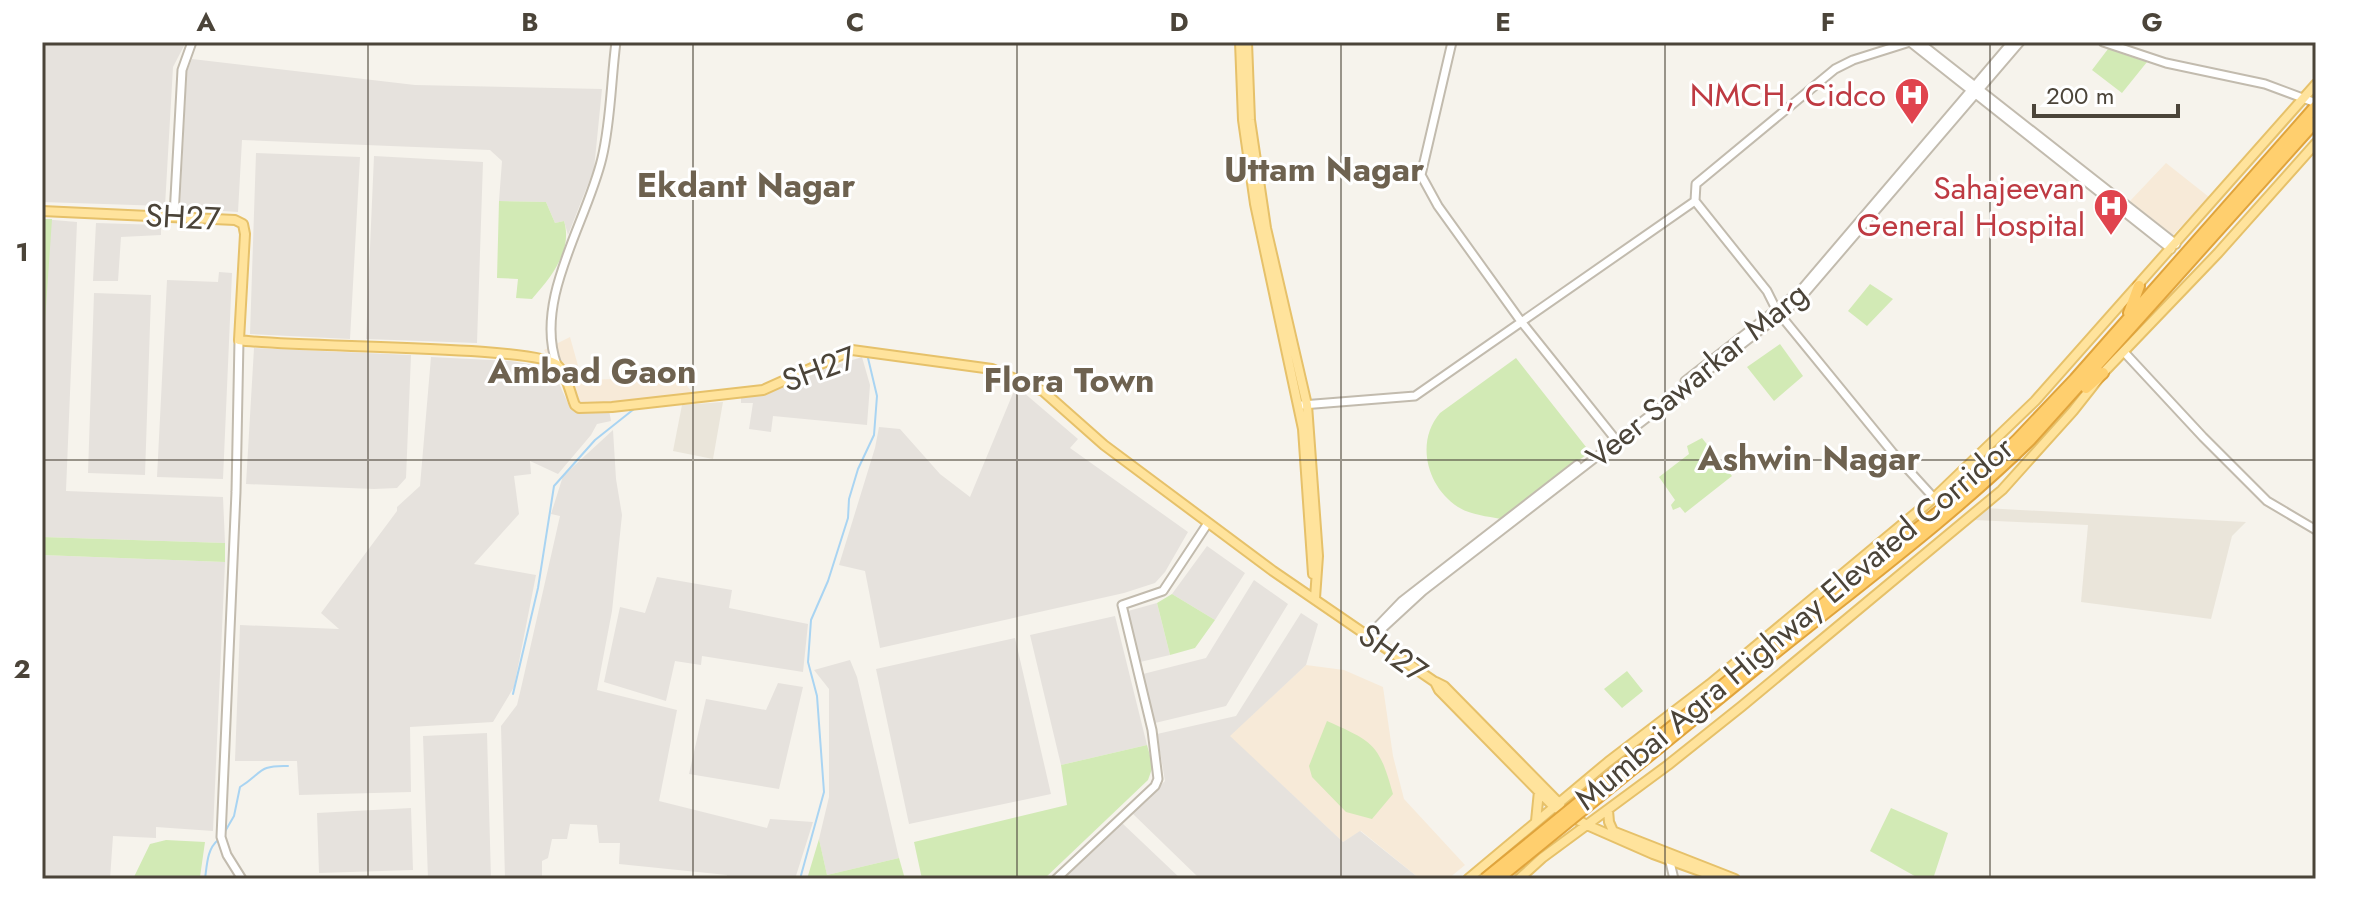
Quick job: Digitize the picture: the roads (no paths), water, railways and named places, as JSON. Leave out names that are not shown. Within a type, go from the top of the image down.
[{"type":"highway","name":"Mumbai Agra Highway Elevated Corridor","points":[[1485,879],[1958,496],[2017,440],[2316,104]]},
{"type":"highway","name":"Mumbai Agra Highway Elevated Corridor","points":[[1498,879],[1991,478],[2065,403],[2316,121]]},
{"type":"highway","points":[[2127,319],[2139,286]]},
{"type":"highway","points":[[2065,403],[2072,401],[2103,373]]},
{"type":"main road","points":[[1240,42],[1243,120],[1302,405],[1318,556],[1315,598]]},
{"type":"main road","points":[[1247,42],[1248,94],[1258,198]]},
{"type":"main road","points":[[1468,879],[1934,498],[2035,401],[2316,84]]},
{"type":"main road","points":[[1519,879],[1542,858],[1742,706],[2002,490],[2103,373],[2208,264],[2316,143]]},
{"type":"main road","name":"SH27","points":[[42,211],[174,216],[235,220],[243,224],[239,340]]},
{"type":"main road","points":[[239,340],[467,352],[547,360],[557,365]]},
{"type":"main road","name":"SH27","points":[[557,365],[575,405],[593,408],[763,390],[852,350],[992,369],[1043,391],[1104,445],[1208,523],[1435,682],[1439,690],[1556,805],[1589,824],[1722,879]]},
{"type":"main road","points":[[1720,676],[1742,706]]},
{"type":"main road","points":[[1435,682],[1444,686],[1556,805]]},
{"type":"main road","points":[[1536,822],[1539,791]]},
{"type":"main road","points":[[1608,810],[1613,831]]},
{"type":"main road","points":[[1589,824],[1735,879]]},
{"type":"street","points":[[174,216],[180,81],[192,42]]},
{"type":"street","points":[[557,365],[552,350],[551,327],[557,285],[603,153],[616,42]]},
{"type":"street","points":[[1452,42],[1421,175],[1438,206],[1520,320],[1615,438]]},
{"type":"street","points":[[1934,498],[1893,453],[1779,313],[1765,289],[1695,201],[1696,184],[1835,69],[1910,42],[2173,246]]},
{"type":"street","points":[[1919,42],[1975,91]]},
{"type":"street","name":"Veer Sawarkar Marg","points":[[1975,91],[2012,42]]},
{"type":"street","name":"Veer Sawarkar Marg","points":[[1371,637],[1423,591],[1615,438],[1779,313],[2020,42]]},
{"type":"street","points":[[2103,42],[2166,63],[2306,95],[2316,104]]},
{"type":"street","points":[[1302,405],[1415,396],[1695,201]]},
{"type":"street","points":[[239,340],[236,492],[221,837],[227,855],[242,879]]},
{"type":"street","points":[[547,360],[552,350]]},
{"type":"street","points":[[2124,352],[2267,501],[2316,530]]},
{"type":"street","points":[[1056,879],[1155,786],[1158,779],[1152,730],[1122,605],[1163,591],[1208,523]]},
{"type":"street","points":[[1669,856],[1674,879]]},
{"type":"waterway","points":[[800,879],[824,792],[817,696],[808,662],[811,620],[828,581],[848,518],[849,499],[858,469],[874,435],[877,396],[868,358]]},
{"type":"waterway","points":[[513,694],[538,588],[554,486],[595,440],[634,409]]},
{"type":"waterway","points":[[223,835],[234,816],[240,787],[265,769],[288,766]]},
{"type":"waterway","points":[[205,879],[210,853],[218,840]]},
{"type":"place","name":"NMCH, Cidco","points":[[1912,126]]},
{"type":"place","name":"Sahajeevan General Hospital","points":[[2111,237]]},
{"type":"district","name":"Uttam Nagar","points":[[1324,169]]},
{"type":"district","name":"Ekdant Nagar","points":[[746,185]]},
{"type":"district","name":"Ambad Gaon","points":[[592,371]]},
{"type":"district","name":"Flora Town","points":[[1069,380]]},
{"type":"district","name":"Ashwin Nagar","points":[[1809,458]]}]
